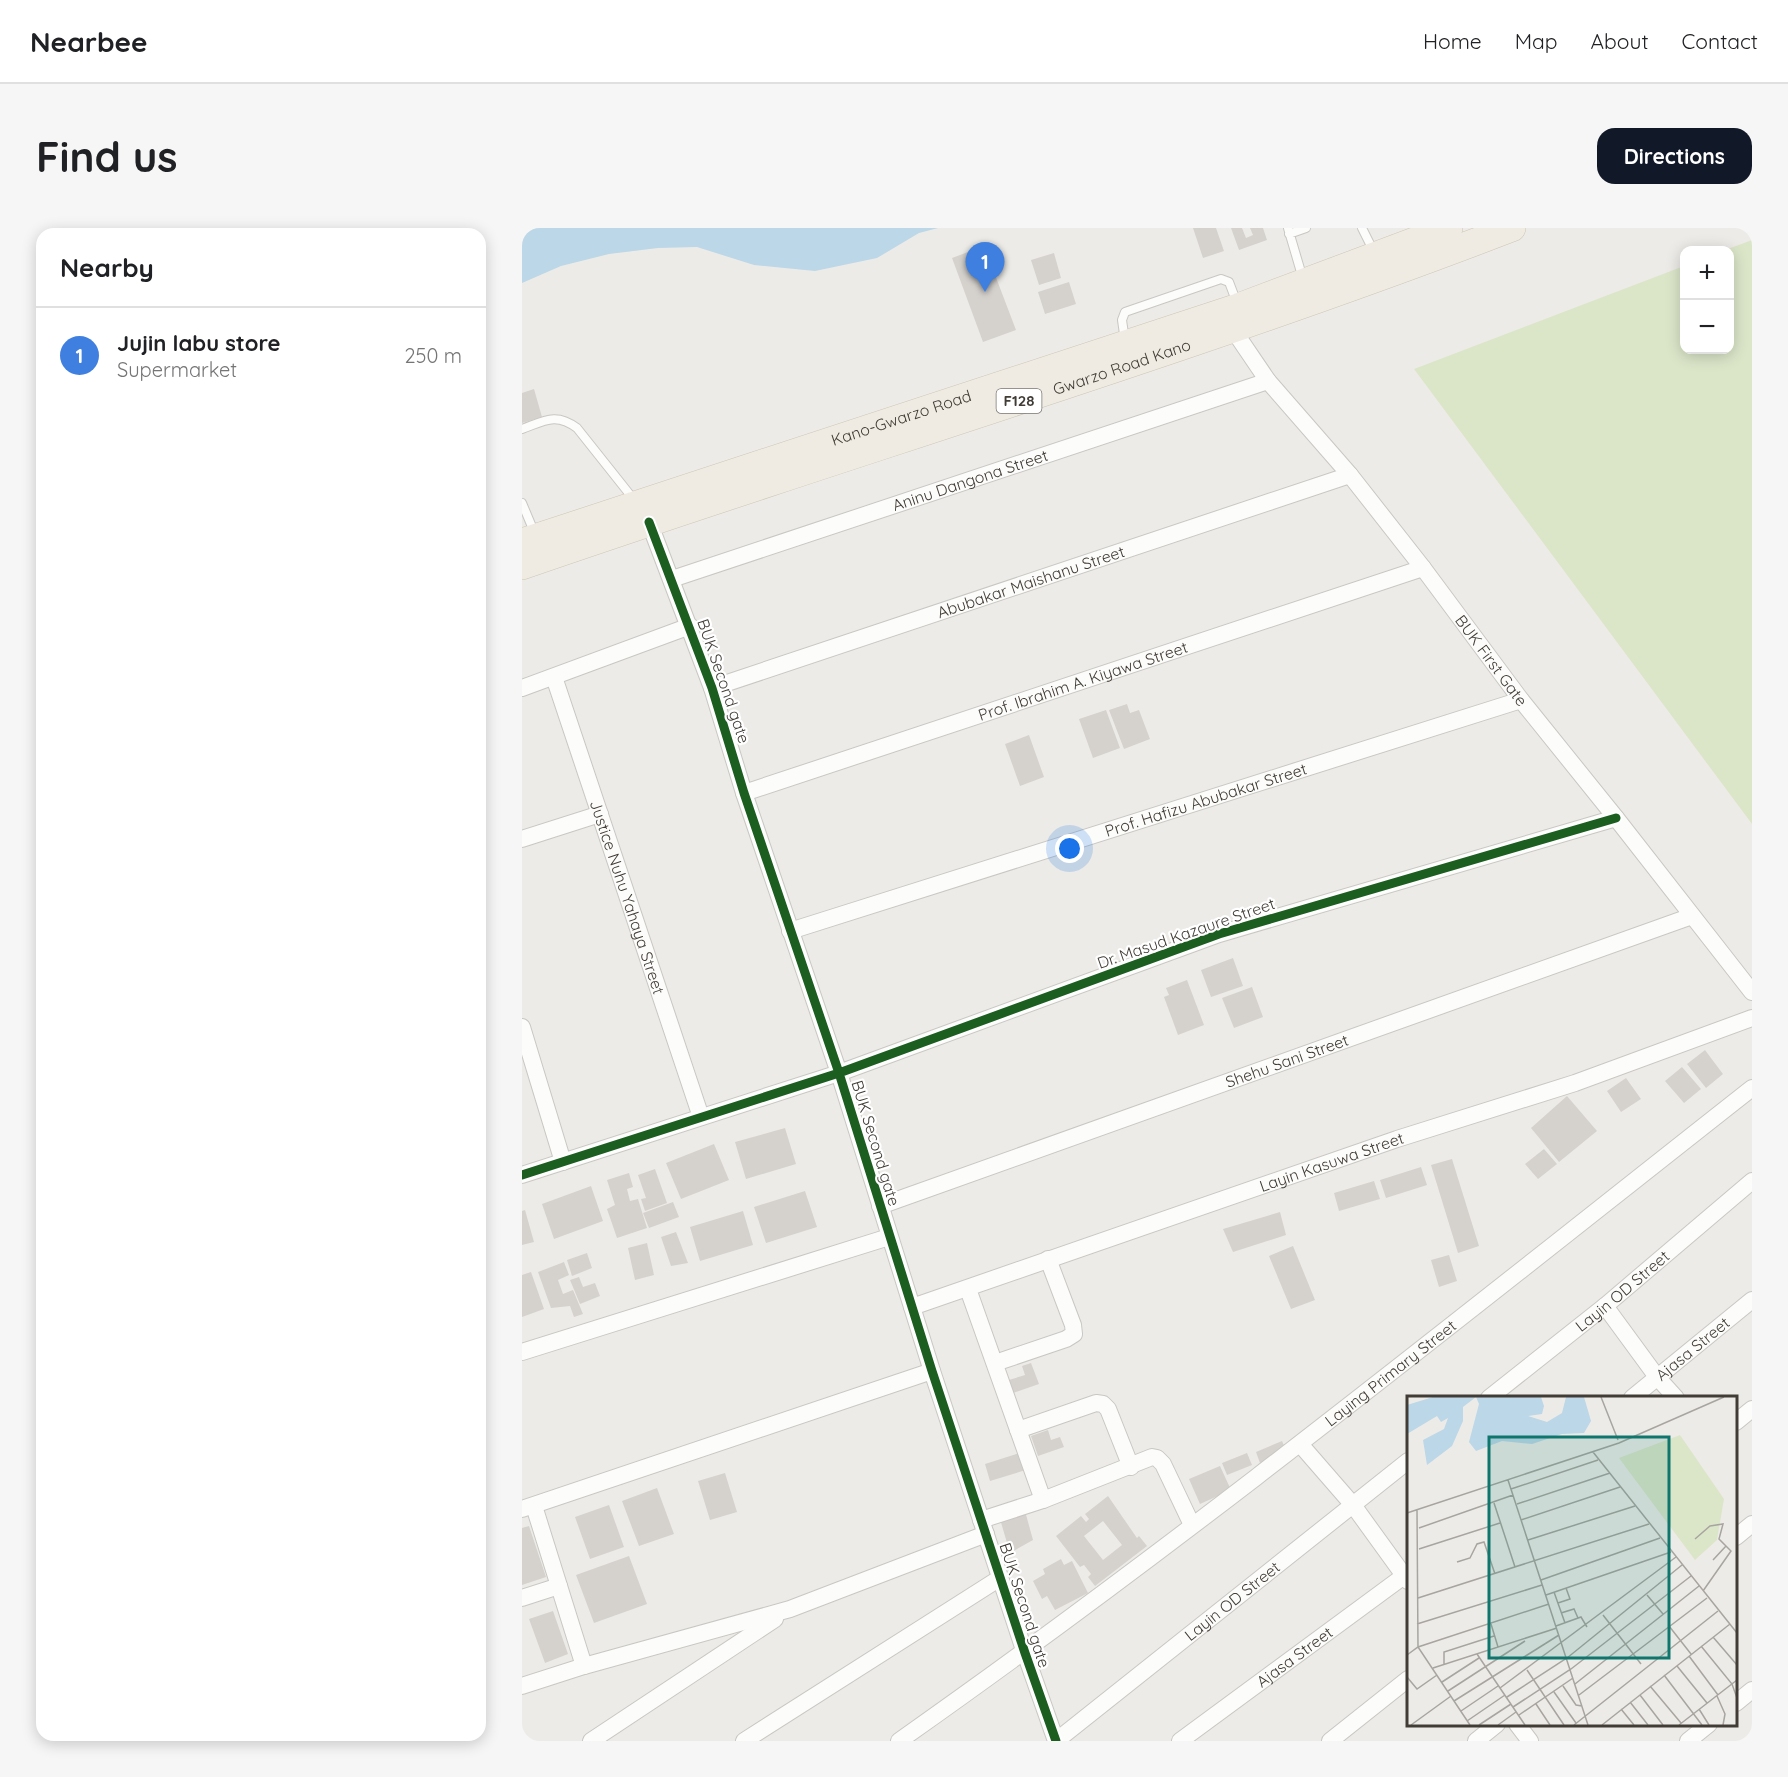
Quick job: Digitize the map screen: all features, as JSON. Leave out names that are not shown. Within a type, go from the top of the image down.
[{"type":"main road","name":"Kano-Gwarzo Road","points":[[529,540],[644,513],[1125,344],[1235,317],[1304,282],[1376,256],[1400,237],[1449,228]]},
{"type":"main road","name":"Gwarzo Road Kano","points":[[522,566],[644,513],[1164,354],[1235,317],[1315,301],[1512,228]]},
{"type":"street","name":"BUK First Gate","points":[[1235,317],[1268,381],[1350,475],[1423,568],[1521,700],[1752,992]]},
{"type":"street","name":"Aninu Dangona Street","points":[[672,579],[1268,381]]},
{"type":"street","name":"Abubakar Maishanu Street","points":[[712,688],[1350,475]]},
{"type":"street","name":"BUK Second gate","points":[[644,513],[672,579],[712,688],[744,793],[839,1073],[932,1371],[1056,1741]]},
{"type":"street","name":"Prof. Ibrahim A. Kiyawa Street","points":[[744,793],[1423,568]]},
{"type":"street","points":[[522,688],[690,626]]},
{"type":"street","name":"Justice Nuhu Yahaya Street","points":[[554,677],[701,1117]]},
{"type":"street","name":"Prof. Hafizu Abubakar Street","points":[[790,931],[1521,700]]},
{"type":"street","points":[[522,839],[600,814]]},
{"type":"street","name":"Dr. Masud Kazaure Street","points":[[522,1175],[839,1073],[1219,934],[1616,818]]},
{"type":"street","name":"Shehu Sani Street","points":[[880,1206],[1692,916]]},
{"type":"street","name":"Layin Kasuwa Street","points":[[912,1307],[1386,1143],[1575,1083],[1752,1018]]},
{"type":"street","points":[[522,1027],[563,1162]]},
{"type":"street","name":"Laying Primary Street","points":[[899,1741],[1025,1653],[1300,1444],[1752,1088]]},
{"type":"street","name":"Layin OD Street","points":[[1492,1396],[1605,1306],[1752,1181]]},
{"type":"street","points":[[522,1352],[889,1237]]},
{"type":"street","points":[[995,1363],[1066,1339],[1074,1334],[1073,1325],[1048,1259]]},
{"type":"street","points":[[969,1289],[1043,1500]]},
{"type":"street","name":"Ajasa Street","points":[[1634,1396],[1752,1300]]},
{"type":"street","points":[[1605,1306],[1674,1396]]},
{"type":"street","points":[[584,1666],[559,1586],[528,1507],[932,1371]]},
{"type":"street","points":[[1018,1430],[1096,1403],[1103,1404],[1108,1409],[1131,1467]]},
{"type":"street","points":[[1737,1421],[1752,1409]]},
{"type":"street","points":[[1300,1444],[1353,1505],[1407,1577]]},
{"type":"street","points":[[522,1686],[584,1666],[790,1609],[1043,1500],[1152,1457],[1157,1458],[1163,1464],[1192,1525]]},
{"type":"street","name":"Layin OD Street","points":[[1056,1741],[1407,1462]]},
{"type":"street","points":[[1737,1536],[1752,1524]]},
{"type":"street","name":"Ajasa Street","points":[[1180,1741],[1407,1577]]},
{"type":"street","points":[[744,1741],[1000,1578]]},
{"type":"street","points":[[522,1598],[559,1586]]},
{"type":"street","points":[[591,1741],[790,1609]]},
{"type":"street","points":[[1330,1741],[1407,1680]]},
{"type":"street","points":[[1737,1702],[1752,1690]]},
{"type":"street","points":[[1476,1741],[1496,1726]]},
{"type":"street","points":[[1518,1726],[1530,1741]]},
{"type":"street","points":[[1688,1741],[1708,1726]]},
{"type":"lane","points":[[1304,282],[1289,231],[1306,228]]},
{"type":"lane","points":[[1362,228],[1376,256]]},
{"type":"lane","points":[[522,429],[553,418],[570,423],[577,428],[644,513]]},
{"type":"lane","points":[[522,503],[529,540]]},
{"type":"green space","points":[[1752,240],[1752,824],[1414,369],[1680,268],[1680,354],[1734,354],[1734,247]]},
{"type":"water","points":[[522,228],[938,228],[919,233],[877,258],[815,271],[754,265],[697,247],[658,248],[609,254],[561,266],[522,283]]},
{"type":"building","points":[[1193,228],[1216,228],[1224,251],[1203,258]]},
{"type":"building","points":[[1231,228],[1242,228],[1246,238],[1253,235],[1250,228],[1263,228],[1267,240],[1239,250]]},
{"type":"building","points":[[984,246],[1016,330],[983,342],[952,258]]},
{"type":"building","points":[[1054,253],[1061,278],[1039,285],[1031,260]]},
{"type":"building","points":[[1069,282],[1076,304],[1045,314],[1038,292]]},
{"type":"building","points":[[534,389],[542,417],[522,423],[522,393]]},
{"type":"building","points":[[1127,704],[1130,713],[1139,710],[1150,739],[1124,749],[1109,710]]},
{"type":"building","points":[[1106,710],[1120,748],[1093,758],[1079,719]]},
{"type":"building","points":[[1029,735],[1044,777],[1020,786],[1005,744]]},
{"type":"building","points":[[1233,958],[1243,986],[1211,997],[1201,970]]},
{"type":"building","points":[[1187,980],[1204,1025],[1178,1035],[1164,997],[1169,995],[1166,988]]},
{"type":"building","points":[[1252,987],[1263,1017],[1234,1028],[1222,998]]},
{"type":"building","points":[[1705,1050],[1723,1074],[1706,1088],[1687,1064]]},
{"type":"building","points":[[1682,1067],[1701,1089],[1684,1103],[1665,1081]]},
{"type":"building","points":[[1626,1078],[1641,1099],[1621,1112],[1607,1091]]},
{"type":"building","points":[[1567,1096],[1597,1131],[1559,1162],[1531,1128]]},
{"type":"building","points":[[785,1128],[796,1164],[746,1179],[735,1142]]},
{"type":"building","points":[[714,1144],[729,1180],[681,1199],[666,1163]]},
{"type":"building","points":[[1544,1149],[1557,1164],[1538,1179],[1525,1164]]},
{"type":"building","points":[[1452,1159],[1479,1246],[1458,1253],[1431,1165]]},
{"type":"building","points":[[1421,1167],[1427,1185],[1386,1198],[1380,1180]]},
{"type":"building","points":[[655,1169],[667,1203],[645,1211],[641,1199],[646,1198],[638,1175]]},
{"type":"building","points":[[629,1173],[633,1187],[627,1189],[630,1201],[638,1199],[647,1228],[617,1238],[607,1209],[615,1205],[607,1180]]},
{"type":"building","points":[[1374,1181],[1380,1199],[1339,1211],[1334,1193]]},
{"type":"building","points":[[591,1186],[603,1221],[554,1239],[542,1204]]},
{"type":"building","points":[[805,1191],[817,1227],[766,1243],[754,1207]]},
{"type":"building","points":[[673,1202],[679,1217],[649,1228],[643,1213]]},
{"type":"building","points":[[525,1210],[534,1242],[522,1245],[522,1211]]},
{"type":"building","points":[[743,1211],[753,1245],[700,1261],[690,1227]]},
{"type":"building","points":[[1280,1212],[1286,1235],[1233,1252],[1223,1229]]},
{"type":"building","points":[[676,1232],[688,1263],[671,1266],[661,1237]]},
{"type":"building","points":[[647,1243],[654,1275],[635,1280],[628,1248]]},
{"type":"building","points":[[1293,1246],[1315,1300],[1291,1309],[1269,1256]]},
{"type":"building","points":[[587,1253],[592,1268],[572,1276],[567,1260]]},
{"type":"building","points":[[1449,1255],[1457,1281],[1439,1287],[1431,1260]]},
{"type":"building","points":[[564,1262],[569,1275],[558,1280],[563,1294],[573,1290],[583,1314],[574,1317],[570,1306],[551,1308],[538,1272]]},
{"type":"building","points":[[531,1272],[544,1309],[522,1317],[522,1275]]},
{"type":"building","points":[[579,1277],[583,1287],[595,1283],[600,1296],[580,1304],[570,1280]]},
{"type":"building","points":[[1031,1363],[1039,1384],[1013,1393],[1009,1380],[1025,1375],[1022,1366]]},
{"type":"building","points":[[1048,1430],[1051,1440],[1060,1437],[1064,1447],[1038,1456],[1031,1436]]},
{"type":"building","points":[[1282,1441],[1287,1452],[1260,1463],[1256,1452]]},
{"type":"building","points":[[1023,1452],[1029,1469],[990,1481],[985,1464]]},
{"type":"building","points":[[1247,1453],[1252,1465],[1227,1475],[1222,1463]]},
{"type":"building","points":[[1220,1466],[1231,1490],[1200,1504],[1189,1479]]},
{"type":"building","points":[[725,1473],[737,1512],[710,1520],[698,1481]]},
{"type":"building","points":[[657,1488],[674,1534],[639,1546],[622,1501]]},
{"type":"building","points":[[1108,1496],[1137,1538],[1139,1536],[1147,1546],[1095,1586],[1088,1577],[1091,1574],[1084,1565],[1080,1567],[1056,1536],[1081,1516],[1086,1522],[1089,1519],[1085,1514]],"holes":[[[1103,1521],[1122,1545],[1103,1560],[1084,1536]]]},
{"type":"building","points":[[609,1505],[624,1547],[590,1559],[575,1517]]},
{"type":"building","points":[[1025,1511],[1033,1540],[1010,1553],[1000,1519]]},
{"type":"building","points":[[529,1526],[546,1577],[522,1585],[522,1528]]},
{"type":"building","points":[[629,1556],[647,1604],[594,1623],[576,1575]]},
{"type":"building","points":[[1061,1559],[1064,1565],[1072,1561],[1088,1593],[1055,1610],[1047,1596],[1042,1599],[1033,1581],[1045,1574],[1043,1569]]},
{"type":"building","points":[[553,1611],[568,1654],[545,1663],[529,1619]]},
{"type":"cycle path","points":[[649,522],[712,688],[744,793],[839,1073],[932,1371],[1056,1741]]},
{"type":"cycle path","points":[[522,1175],[839,1073],[1219,934],[1616,818]]},
{"type":"place","name":"Jujin labu store","points":[[985,292]]}]
